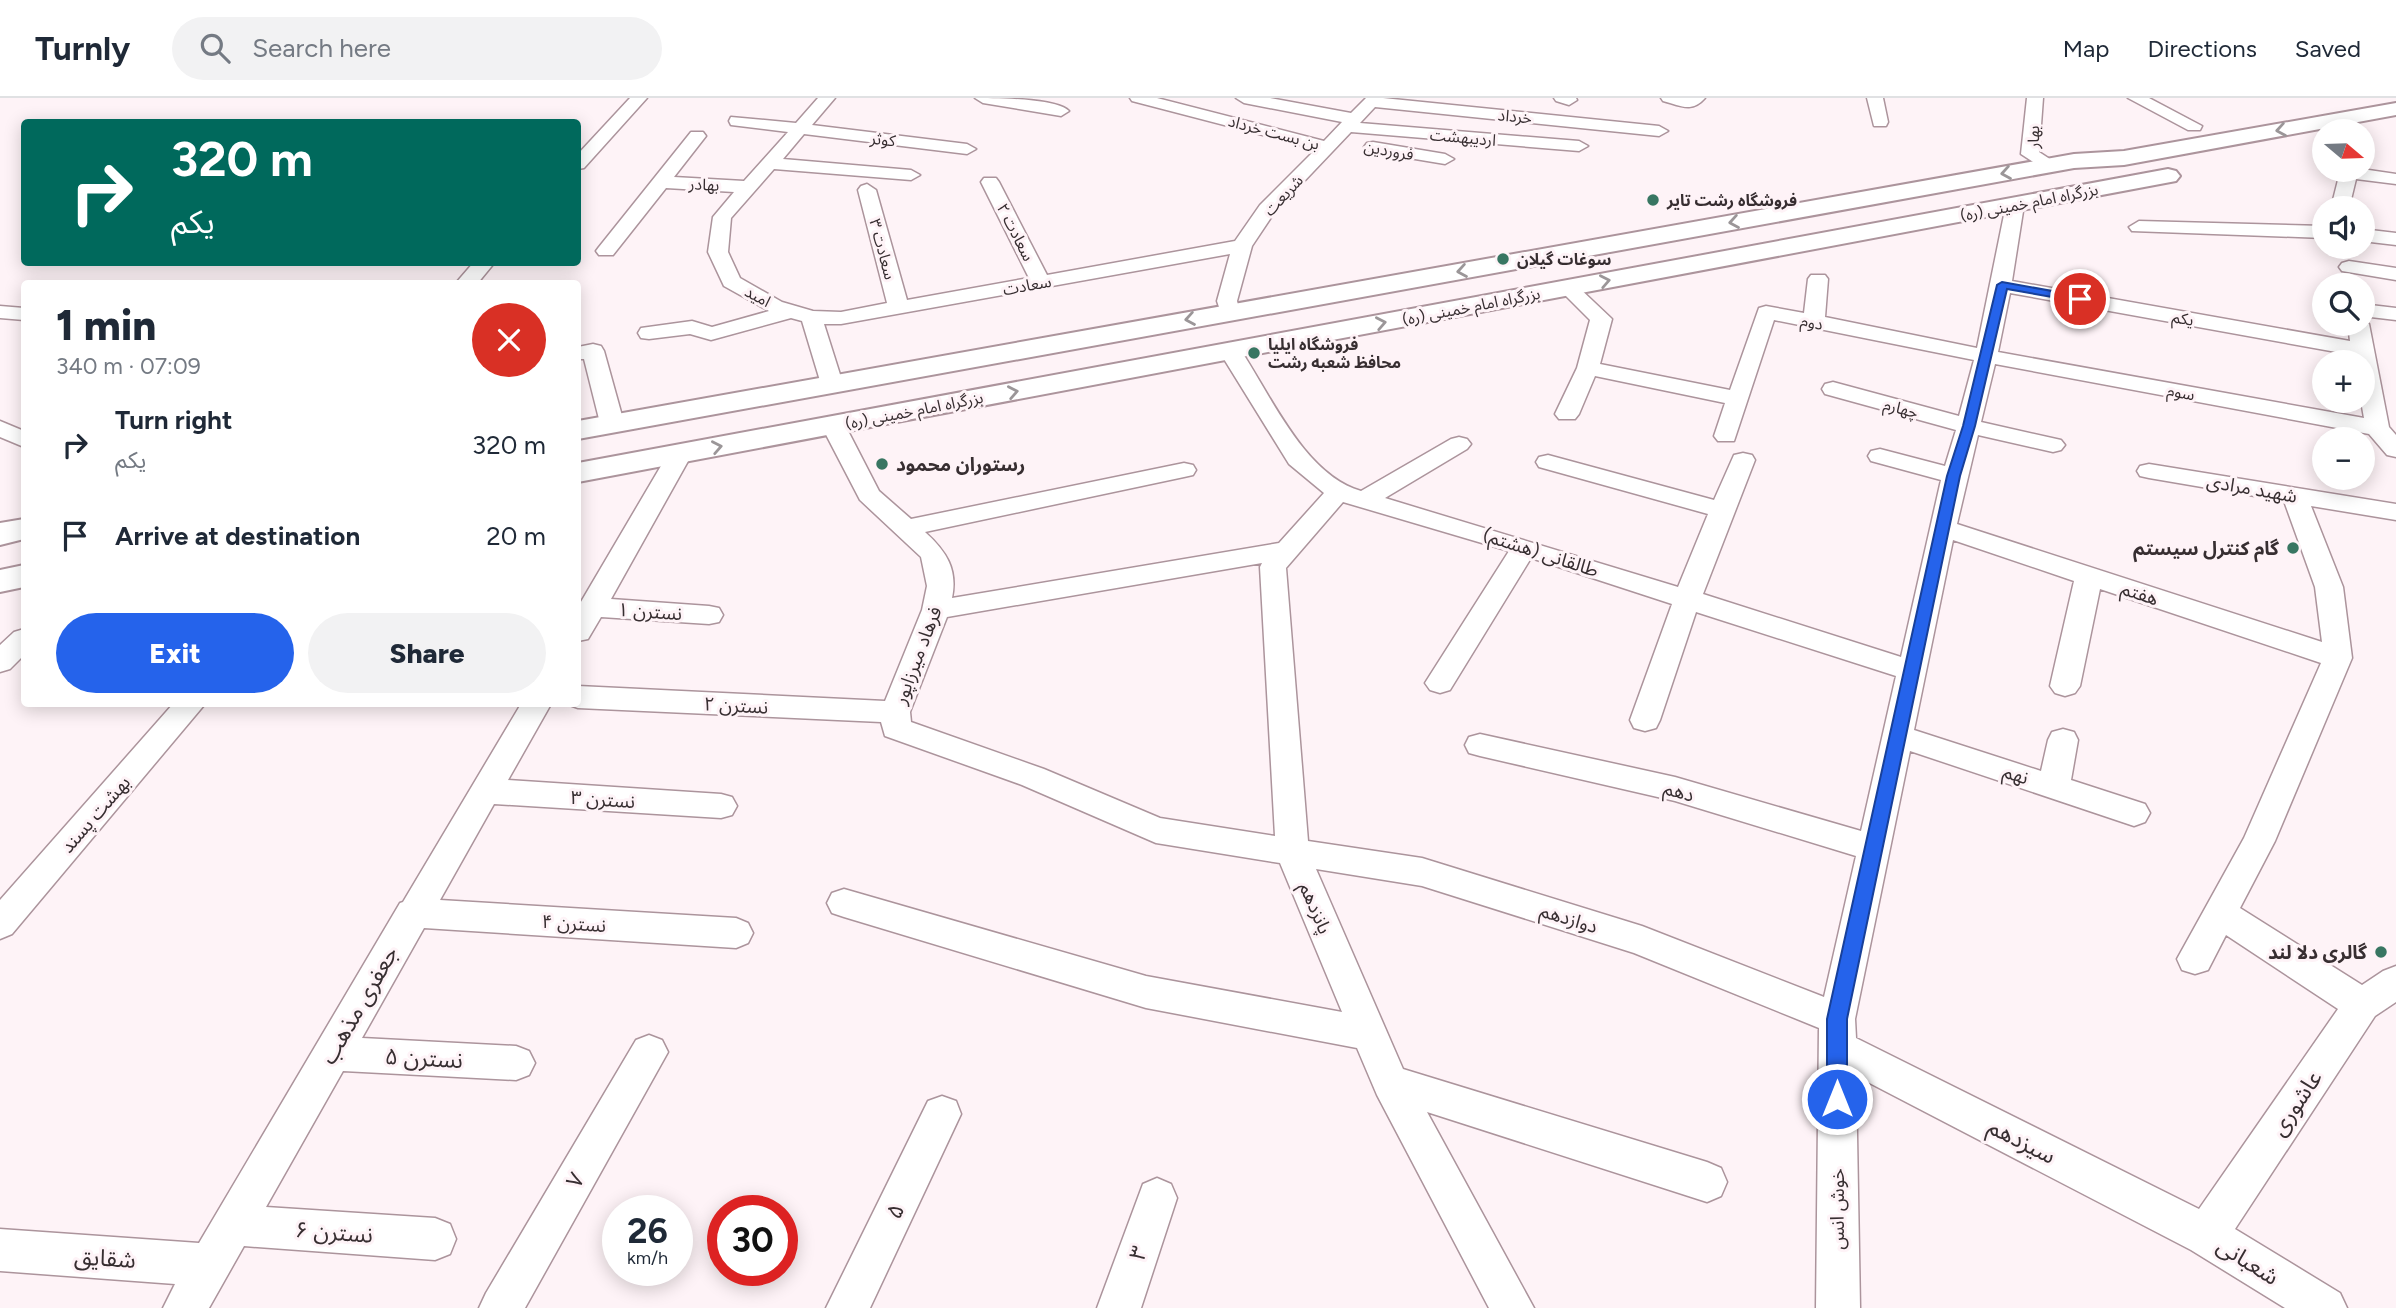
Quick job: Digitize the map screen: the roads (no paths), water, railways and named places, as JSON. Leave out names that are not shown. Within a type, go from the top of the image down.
[{"type":"highway","name":"بزرگراه امام خمینی (ره)","points":[[2062,163],[2117,140],[2352,98]]},
{"type":"highway","name":"بزرگراه امام خمینی (ره)","points":[[581,429],[2062,163],[2133,156],[2396,109]]},
{"type":"highway","name":"بزرگراه امام خمینی (ره)","points":[[581,472],[2312,149]]},
{"type":"highway","points":[[0,534],[21,530]]},
{"type":"highway","points":[[0,581],[21,577]]},
{"type":"street","points":[[581,161],[639,98]]},
{"type":"street","name":"امید","points":[[801,314],[775,306],[731,282],[718,251],[722,217],[827,98]]},
{"type":"street","points":[[983,98],[1060,111]]},
{"type":"street","name":"بن بست خرداد","points":[[1138,98],[1341,133]]},
{"type":"street","points":[[1244,98],[1341,133]]},
{"type":"street","points":[[1669,98],[1694,101]]},
{"type":"street","points":[[1875,98],[1880,122]]},
{"type":"street","name":"بهار","points":[[2035,98],[2030,154],[2062,163]]},
{"type":"street","points":[[2136,98],[2194,126]]},
{"type":"street","name":"شریعت","points":[[1229,312],[1227,301],[1242,246],[1267,209],[1373,100]]},
{"type":"street","name":"خرداد","points":[[1373,100],[1659,131]]},
{"type":"street","name":"کوثر","points":[[737,121],[967,149]]},
{"type":"street","name":"اردیبهشت","points":[[1341,133],[1579,146]]},
{"type":"street","name":"فروردین","points":[[1341,133],[1445,159]]},
{"type":"street","points":[[606,251],[697,136]]},
{"type":"street","points":[[768,163],[911,175]]},
{"type":"street","points":[[2375,176],[2396,179]]},
{"type":"street","name":"بهادر","points":[[661,182],[747,187]]},
{"type":"street","name":"سعادت ۲","points":[[990,183],[1041,282]]},
{"type":"street","name":"سعادت ۳","points":[[867,190],[899,308]]},
{"type":"street","name":"خوش انس","points":[[1838,1308],[1837,1033],[1954,476],[1969,426],[2002,285],[2015,205]]},
{"type":"street","points":[[2139,227],[2312,232]]},
{"type":"street","points":[[2375,237],[2396,239]]},
{"type":"street","name":"سعادت","points":[[801,314],[841,318],[1242,246]]},
{"type":"street","points":[[469,280],[481,266]]},
{"type":"street","points":[[2349,266],[2396,274]]},
{"type":"street","points":[[1814,322],[1818,279]]},
{"type":"street","name":"یکم","points":[[2002,285],[2363,350]]},
{"type":"street","points":[[1567,414],[1588,368],[1601,318],[1569,288]]},
{"type":"street","points":[[0,312],[21,314]]},
{"type":"street","name":"دوم","points":[[1726,436],[1736,398],[1766,312],[1985,356]]},
{"type":"street","points":[[2375,312],[2396,314]]},
{"type":"street","points":[[649,333],[692,327],[711,334],[801,314],[832,384]]},
{"type":"street","points":[[2360,336],[2363,350]]},
{"type":"street","points":[[581,353],[593,351],[612,424]]},
{"type":"street","name":"طالقانی (هشتم)","points":[[1230,351],[1298,459],[1351,496],[1525,547],[1912,671]]},
{"type":"street","name":"سوم","points":[[1985,356],[2377,428]]},
{"type":"street","points":[[1588,368],[1736,398]]},
{"type":"street","name":"چهارم","points":[[1833,389],[1969,426],[2053,445]]},
{"type":"street","points":[[2375,399],[2396,403]]},
{"type":"street","points":[[2374,413],[2377,428],[2396,450]]},
{"type":"street","name":"فرهاد میرزاپور","points":[[833,425],[869,495],[934,554],[941,586],[936,610],[895,712]]},
{"type":"street","points":[[0,428],[21,438]]},
{"type":"street","name":"پانزدهم","points":[[1459,444],[1351,496],[1288,550],[1273,567],[1292,851],[1391,1083],[1512,1308]]},
{"type":"street","points":[[581,627],[680,454]]},
{"type":"street","points":[[1880,456],[1954,476]]},
{"type":"street","points":[[1645,720],[1687,599],[1743,460]]},
{"type":"street","points":[[1548,462],[1721,510]]},
{"type":"street","points":[[906,528],[1184,470]]},
{"type":"street","name":"شهید مرادی","points":[[2149,471],[2396,512]]},
{"type":"street","points":[[2195,959],[2259,841],[2338,658],[2329,587],[2295,496]]},
{"type":"street","name":"هفتم","points":[[1943,528],[2338,658]]},
{"type":"street","points":[[1440,683],[1525,547]]},
{"type":"street","points":[[936,610],[1288,550]]},
{"type":"street","points":[[2065,686],[2089,576]]},
{"type":"street","name":"نسترن ۱","points":[[592,607],[709,615]]},
{"type":"street","points":[[0,662],[21,642]]},
{"type":"street","name":"نسترن ۲","points":[[581,697],[895,712]]},
{"type":"street","name":"بهشت پسند","points":[[0,923],[187,707]]},
{"type":"street","name":"جعفری مذهب","points":[[185,1308],[534,707]]},
{"type":"street","name":"دوازدهم","points":[[895,712],[896,728],[1033,777],[1156,830],[1422,872],[1642,941],[1837,1033]]},
{"type":"street","name":"نهم","points":[[1898,736],[2134,813]]},
{"type":"street","points":[[2054,787],[2063,740]]},
{"type":"street","name":"دهم","points":[[1480,745],[1675,789],[1874,848]]},
{"type":"street","name":"نسترن ۳","points":[[485,791],[721,806]]},
{"type":"street","points":[[844,903],[1146,992],[1369,1034]]},
{"type":"street","points":[[2220,913],[2362,1005]]},
{"type":"street","name":"نسترن ۴","points":[[412,914],[736,933]]},
{"type":"street","name":"عاشوری","points":[[2206,1235],[2362,1005],[2396,982]]},
{"type":"street","name":"سیزدهم","points":[[1837,1033],[2206,1235]]},
{"type":"street","name":"نسترن ۵","points":[[332,1052],[516,1063]]},
{"type":"street","name":"۷","points":[[500,1308],[649,1052]]},
{"type":"street","points":[[1391,1083],[1707,1182]]},
{"type":"street","name":"۵","points":[[848,1308],[942,1114]]},
{"type":"street","name":"۳","points":[[1119,1308],[1157,1198]]},
{"type":"street","name":"نسترن ۶","points":[[233,1225],[435,1240]]},
{"type":"street","name":"شعبانی","points":[[2206,1235],[2326,1308]]},
{"type":"street","name":"شقایق","points":[[0,1250],[210,1265]]},
{"type":"place","name":"فروشگاه رشت تاير","points":[[1653,200]]},
{"type":"place","name":"سوغات گیلان","points":[[1503,259]]},
{"type":"place","name":"فروشگاه ایلیا محافظ شعبه رشت","points":[[1254,353]]},
{"type":"place","name":"رستوران محمود","points":[[882,464]]},
{"type":"place","name":"گام کنترل سیستم","points":[[2293,548]]},
{"type":"place","name":"گالری دلا لند","points":[[2381,952]]}]
